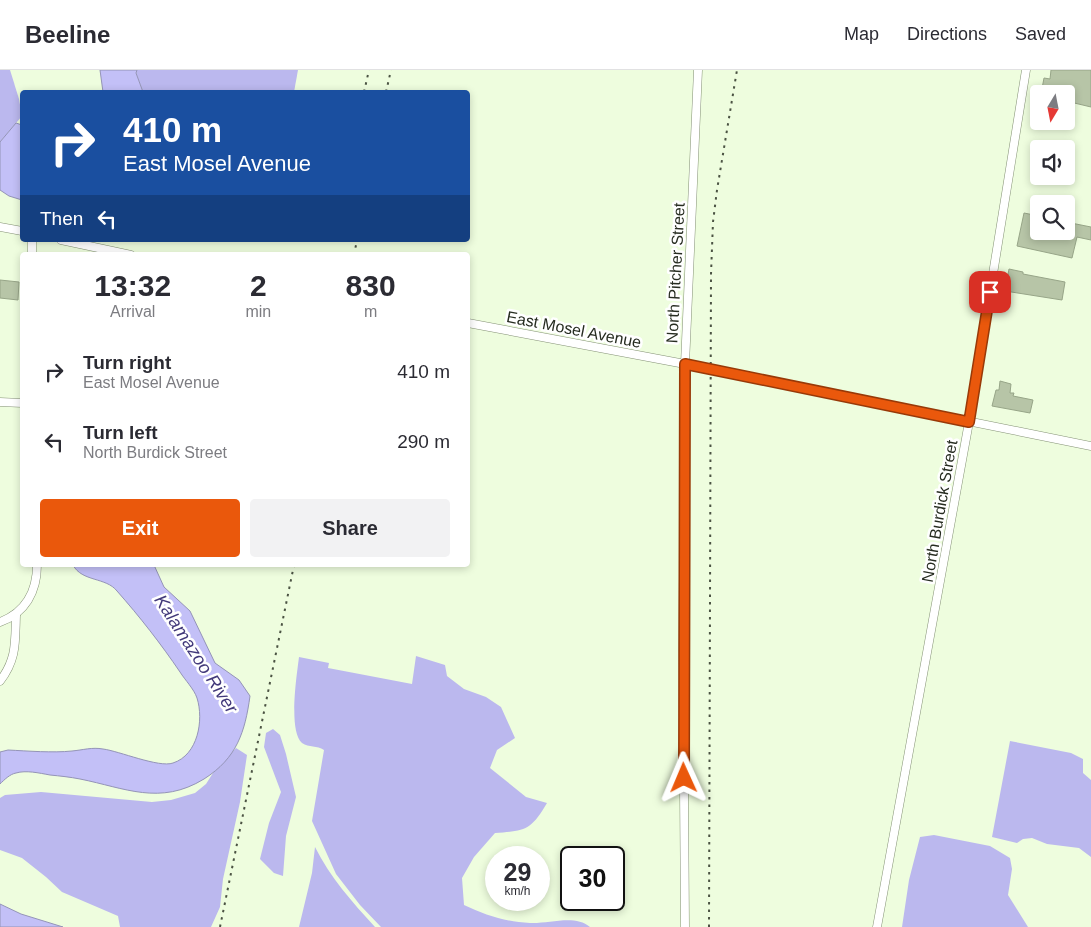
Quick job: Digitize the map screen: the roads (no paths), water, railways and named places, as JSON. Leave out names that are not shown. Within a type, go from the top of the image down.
[{"type":"street","name":"North Pitcher Street","points":[[685,927],[683,648],[685,364],[698,70]]},
{"type":"street","name":"North Burdick Street","points":[[877,927],[969,422],[1026,70]]},
{"type":"street","points":[[0,227],[20,231]]},
{"type":"street","points":[[71,242],[118,252]]},
{"type":"street","name":"East Mosel Avenue","points":[[470,323],[685,364],[1091,446]]},
{"type":"street","points":[[0,402],[20,403]]},
{"type":"street","points":[[0,622],[16,615],[31,595],[37,575],[37,567]]},
{"type":"street","points":[[0,681],[10,667],[14,654],[16,615]]},
{"type":"water","points":[[100,70],[137,70],[136,73],[142,90],[103,90]]},
{"type":"water","points":[[16,123],[20,124],[20,199],[9,196],[0,190],[0,142]]},
{"type":"water","name":"Kalamazoo River","points":[[75,567],[155,567],[164,587],[190,611],[215,663],[239,680],[250,696],[238,743],[224,762],[204,779],[172,792],[157,793],[127,790],[76,778],[28,772],[20,772],[7,777],[0,784],[0,752],[8,750],[57,752],[99,748],[167,764],[181,759],[188,753],[197,736],[200,716],[197,698],[192,688],[150,631],[117,591],[107,583],[88,577]]},
{"type":"water","points":[[0,904],[21,914],[63,927],[0,927]]},
{"type":"railway","points":[[364,90],[369,70]]},
{"type":"railway","points":[[386,90],[391,70]]},
{"type":"railway","points":[[709,927],[711,274],[713,222],[717,190],[737,70]]},
{"type":"railway","points":[[355,252],[357,242]]},
{"type":"railway","points":[[220,927],[294,567]]}]
